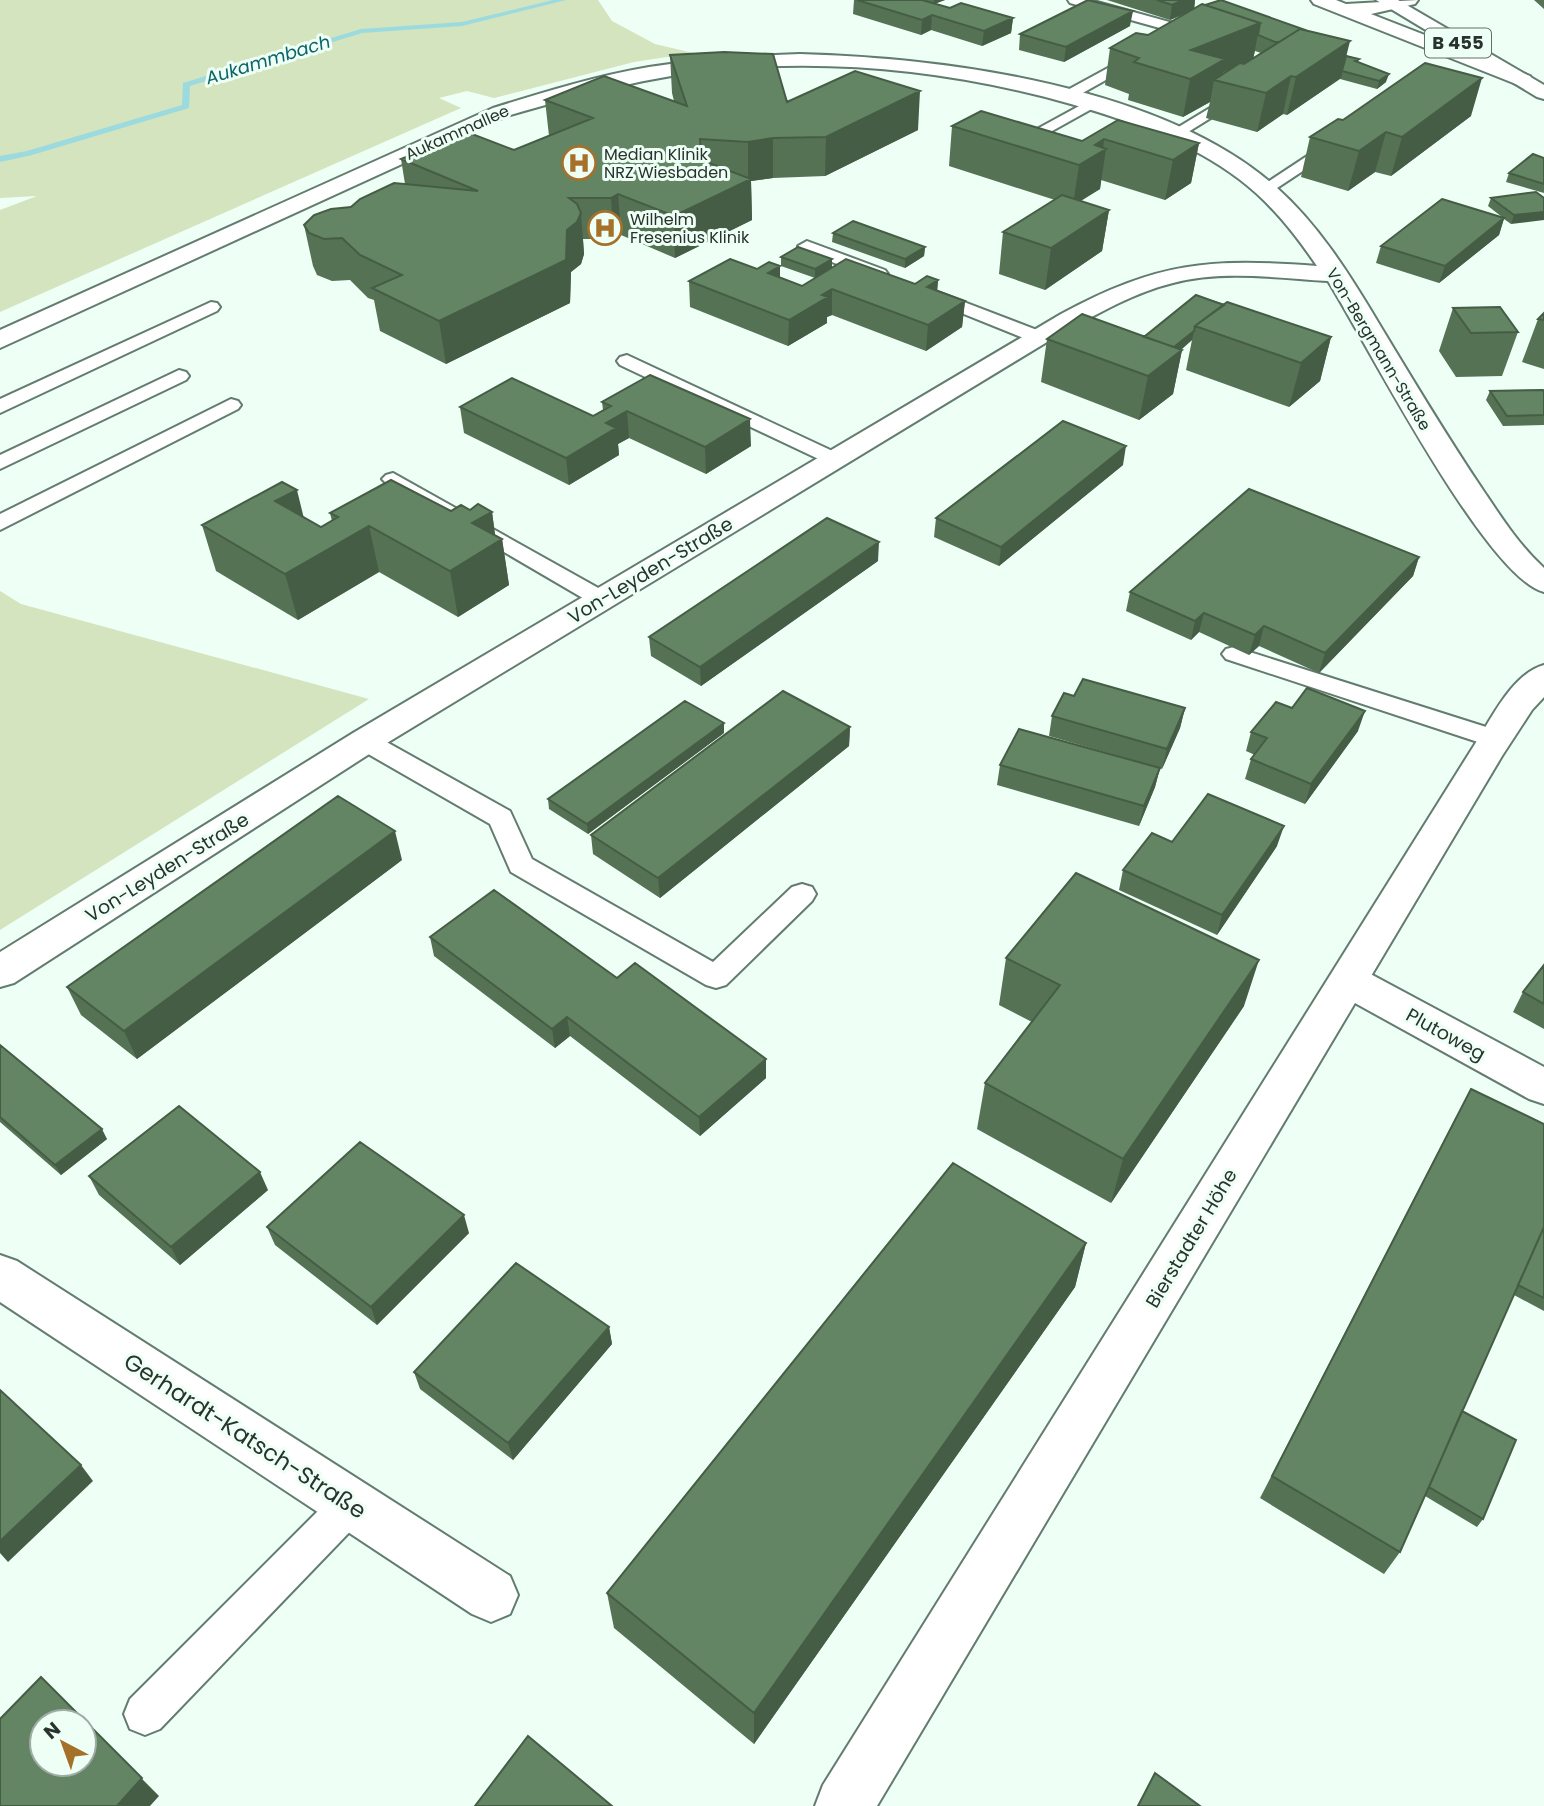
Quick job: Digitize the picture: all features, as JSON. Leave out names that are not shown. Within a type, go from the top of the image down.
[{"type":"street","name":"B 455","points":[[1417,0],[1544,71]]},
{"type":"street","name":"B 455","points":[[1396,2],[1544,93]]},
{"type":"street","points":[[1328,3],[1369,9],[1396,2]]},
{"type":"street","points":[[1328,3],[1524,80]]},
{"type":"street","name":"Aukammallee","points":[[0,341],[500,112],[540,99],[641,74],[736,61],[845,60],[949,68]]},
{"type":"street","name":"Von-Bergmann-Straße","points":[[949,68],[1092,103],[1175,134],[1229,163],[1265,189],[1335,274],[1426,426],[1504,544],[1519,563],[1544,583]]},
{"type":"street","name":"Von-Leyden-Straße","points":[[0,972],[365,741],[1038,337],[1104,301],[1169,276],[1225,268],[1335,274]]},
{"type":"street","name":"Bierstadter Höhe","points":[[844,1806],[1496,739],[1520,702],[1544,676]]},
{"type":"street","name":"Plutoweg","points":[[1349,981],[1544,1087]]},
{"type":"street","name":"Gerhardt-Katsch-Straße","points":[[0,1276],[491,1595]]},
{"type":"lane","points":[[1067,96],[1186,31],[1075,0]]},
{"type":"lane","points":[[1175,134],[1252,86]]},
{"type":"lane","points":[[1007,150],[1092,103]]},
{"type":"lane","points":[[1265,189],[1346,136]]},
{"type":"lane","points":[[807,246],[1038,337]]},
{"type":"lane","points":[[0,407],[211,307]]},
{"type":"lane","points":[[627,361],[834,459]]},
{"type":"lane","points":[[0,463],[179,376]]},
{"type":"lane","points":[[0,523],[231,405]]},
{"type":"lane","points":[[393,479],[601,599]]},
{"type":"lane","points":[[1234,654],[1496,739]]},
{"type":"lane","points":[[365,741],[501,818],[521,865],[716,977],[802,894]]},
{"type":"lane","points":[[145,1714],[351,1504]]},
{"type":"green space","points":[[0,0],[598,0],[612,21],[655,44],[693,53],[634,62],[494,98],[467,91],[439,98],[461,108],[0,312],[0,210],[37,196],[0,198]]},
{"type":"green space","points":[[0,591],[21,604],[369,699],[0,930]]},
{"type":"building","points":[[857,0],[922,0],[950,8],[961,3],[1013,18],[984,31],[932,15],[922,20]]},
{"type":"building","points":[[1088,0],[1133,11],[1066,47],[1020,34]]},
{"type":"building","points":[[1157,0],[1183,0],[1172,5]]},
{"type":"building","points":[[1221,0],[1308,31],[1300,29],[1275,42],[1258,35],[1260,23],[1205,5]]},
{"type":"building","points":[[1202,4],[1260,23],[1191,50],[1225,59],[1190,79],[1134,62],[1139,58],[1110,48],[1136,33],[1148,35]]},
{"type":"building","points":[[1300,29],[1350,41],[1296,77],[1291,76],[1266,93],[1214,80],[1240,63],[1244,64]]},
{"type":"building","points":[[724,52],[773,54],[787,102],[855,71],[920,91],[826,137],[773,138],[748,142],[700,139],[701,156],[696,158],[751,179],[674,216],[618,194],[611,198],[569,198],[577,204],[581,213],[577,222],[567,230],[566,260],[439,321],[372,288],[402,275],[360,255],[342,238],[324,239],[309,233],[304,225],[314,215],[331,209],[351,207],[360,199],[394,183],[478,191],[401,159],[467,132],[514,150],[593,118],[545,100],[604,76],[687,106],[670,55]]},
{"type":"building","points":[[1346,56],[1359,59],[1355,61],[1389,74],[1379,81],[1342,71]]},
{"type":"building","points":[[1425,63],[1482,78],[1402,137],[1386,132],[1359,151],[1310,137],[1338,119],[1343,120]]},
{"type":"building","points":[[981,111],[1082,141],[1118,120],[1199,143],[1173,160],[1104,139],[1095,145],[1106,149],[1079,165],[952,126]]},
{"type":"building","points":[[1533,154],[1544,158],[1544,184],[1509,173]]},
{"type":"building","points":[[1536,192],[1544,198],[1544,212],[1514,215],[1491,198]]},
{"type":"building","points":[[1062,195],[1109,210],[1051,248],[1003,232]]},
{"type":"building","points":[[1442,199],[1504,218],[1445,266],[1381,246]]},
{"type":"building","points":[[853,221],[925,247],[905,259],[833,233]]},
{"type":"building","points":[[798,247],[832,259],[815,269],[781,257]]},
{"type":"building","points":[[730,259],[757,269],[769,262],[780,266],[768,273],[802,286],[846,259],[915,284],[927,276],[938,280],[927,287],[965,301],[928,325],[832,289],[822,295],[828,297],[789,320],[689,281]]},
{"type":"building","points":[[1196,295],[1224,305],[1195,326],[1194,331],[1174,347],[1144,337]]},
{"type":"building","points":[[1227,302],[1331,337],[1301,363],[1195,326]]},
{"type":"building","points":[[1500,307],[1518,332],[1471,333],[1453,308]]},
{"type":"building","points":[[1082,314],[1182,350],[1148,376],[1047,339]]},
{"type":"building","points":[[650,375],[750,419],[705,447],[627,411],[606,423],[616,428],[566,458],[460,407],[512,378],[593,416],[611,406],[602,402]]},
{"type":"building","points":[[1543,390],[1544,415],[1507,416],[1490,391]]},
{"type":"building","points":[[1063,421],[1126,446],[1001,547],[936,518]]},
{"type":"building","points":[[391,480],[451,511],[461,505],[470,510],[478,504],[492,512],[472,523],[502,539],[450,571],[369,526],[285,574],[202,525],[282,482],[297,490],[275,501],[321,527],[338,517],[330,513]]},
{"type":"building","points":[[1249,489],[1419,557],[1325,653],[1264,626],[1255,635],[1204,613],[1195,621],[1130,592]]},
{"type":"building","points":[[827,518],[879,542],[700,667],[649,637]]},
{"type":"building","points":[[1083,679],[1185,708],[1167,749],[1052,716],[1064,693],[1074,696]]},
{"type":"building","points":[[1307,688],[1365,711],[1311,784],[1251,759],[1267,738],[1251,732],[1276,702],[1292,708]]},
{"type":"building","points":[[783,691],[850,727],[658,878],[591,835]]},
{"type":"building","points":[[685,701],[724,723],[587,824],[548,799]]},
{"type":"building","points":[[1019,729],[1160,768],[1144,806],[1000,765]]},
{"type":"building","points":[[1208,794],[1284,826],[1222,915],[1123,870],[1152,833],[1172,842]]},
{"type":"building","points":[[338,796],[395,831],[124,1031],[67,987]]},
{"type":"building","points":[[1076,873],[1259,960],[1123,1159],[985,1083],[1060,985],[1006,958]]},
{"type":"building","points":[[494,890],[617,978],[635,963],[766,1059],[699,1117],[567,1017],[552,1029],[430,937]]},
{"type":"building","points":[[1544,965],[1544,1004],[1523,992]]},
{"type":"building","points":[[0,1045],[102,1129],[55,1165],[0,1117]]},
{"type":"building","points":[[1471,1089],[1544,1124],[1544,1227],[1400,1552],[1272,1476]]},
{"type":"building","points":[[179,1106],[260,1172],[171,1247],[89,1176]]},
{"type":"building","points":[[360,1142],[464,1215],[371,1307],[267,1227]]},
{"type":"building","points":[[953,1163],[1086,1243],[754,1713],[607,1593]]},
{"type":"building","points":[[1544,1227],[1544,1298],[1518,1285]]},
{"type":"building","points":[[516,1263],[609,1327],[508,1443],[414,1372]]},
{"type":"building","points":[[0,1390],[81,1465],[0,1541]]},
{"type":"building","points":[[1462,1411],[1516,1440],[1483,1519],[1429,1487]]},
{"type":"building","points":[[41,1677],[72,1708],[28,1708],[28,1778],[98,1778],[98,1734],[142,1778],[117,1806],[0,1806],[0,1719]]},
{"type":"building","points":[[528,1736],[612,1806],[475,1806]]},
{"type":"building","points":[[1155,1773],[1200,1806],[1138,1806]]},
{"type":"waterway","name":"Aukammbach","points":[[0,159],[29,153],[186,106],[186,85],[361,31],[462,24],[562,0]]},
{"type":"place","name":"Median Klinik NRZ Wiesbaden","points":[[579,163]]},
{"type":"place","name":"Wilhelm Fresenius Klinik","points":[[605,228]]}]
